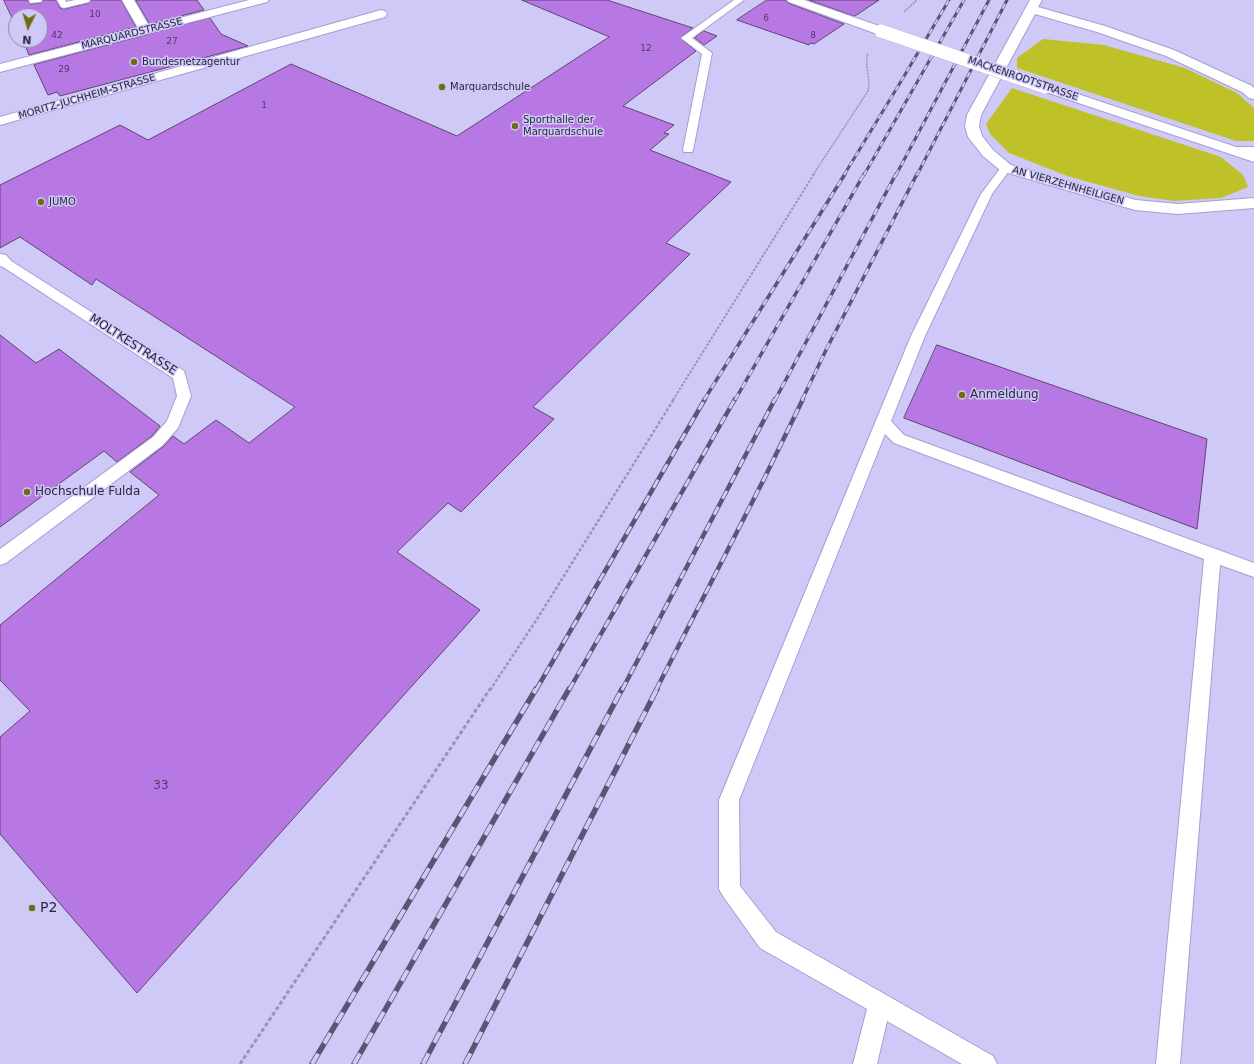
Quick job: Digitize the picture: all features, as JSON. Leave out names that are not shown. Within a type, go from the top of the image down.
[{"type":"street","points":[[128,0],[146,31]]},
{"type":"street","name":"MARQUARDSTRASSE","points":[[0,68],[263,0]]},
{"type":"street","name":"MACKENRODTSTRASSE","points":[[793,0],[1045,87],[1250,155]]},
{"type":"street","name":"AN VIERZEHNHEILIGEN","points":[[1254,95],[1247,89],[1170,53],[1033,5],[974,115],[972,126],[975,137],[988,153],[1006,168],[1135,205],[1178,209],[1254,203]]},
{"type":"street","name":"MORITZ-JUCHHEIM-STRASSE","points":[[0,121],[381,14]]},
{"type":"street","points":[[1024,23],[1039,26]]},
{"type":"street","name":"AN VIERZEHNHEILIGEN","points":[[1077,35],[1133,49],[1214,73]]},
{"type":"lane","points":[[61,0],[64,5],[86,0]]},
{"type":"lane","points":[[688,150],[708,53],[686,38],[740,0]]},
{"type":"lane","points":[[985,1064],[768,940],[730,889],[729,800],[884,424],[887,410],[925,322],[987,194],[1006,168]]},
{"type":"lane","name":"MOLTKESTRASSE","points":[[0,558],[158,441],[173,424],[184,396],[179,375],[2,261]]},
{"type":"lane","points":[[884,424],[899,439],[1254,570]]},
{"type":"lane","points":[[1168,1064],[1213,555]]},
{"type":"lane","points":[[865,1064],[880,1004]]},
{"type":"path","points":[[240,1064],[539,616],[797,198],[868,91],[871,83],[866,63],[866,56],[871,48]]},
{"type":"shaded area","points":[[1043,39],[1104,45],[1185,68],[1237,93],[1254,108],[1254,141],[1236,141],[1017,68],[1017,58]]},
{"type":"shaded area","points":[[1012,88],[1221,157],[1243,175],[1248,187],[1221,198],[1174,201],[1139,196],[1067,176],[1009,153],[990,134],[986,124]]},
{"type":"building","points":[[4,0],[28,0],[30,4],[41,3],[43,0],[56,0],[60,8],[64,9],[89,3],[91,0],[121,0],[136,27],[29,55],[26,48],[48,48],[48,8],[8,9]]},
{"type":"building","points":[[136,0],[197,0],[204,10],[150,24]]},
{"type":"building","points":[[522,0],[607,0],[693,28],[680,38],[696,51],[623,106],[674,125],[664,133],[669,134],[650,150],[731,182],[666,243],[690,254],[533,407],[554,419],[461,512],[448,503],[397,552],[480,610],[137,993],[0,834],[0,737],[30,711],[0,680],[0,625],[159,495],[130,472],[164,446],[173,436],[184,444],[216,420],[249,443],[295,407],[96,279],[92,285],[20,237],[0,248],[0,185],[120,125],[148,140],[291,64],[457,136],[609,37]]},
{"type":"building","points":[[767,0],[786,0],[788,3],[844,24],[814,44],[811,43],[809,45],[737,20]]},
{"type":"building","points":[[809,0],[879,0],[855,16]]},
{"type":"building","points":[[210,18],[221,34],[248,46],[60,96],[57,92],[48,95],[34,65]]},
{"type":"building","points":[[704,31],[717,36],[704,45],[695,38]]},
{"type":"building","points":[[0,335],[36,363],[59,349],[160,426],[152,436],[117,462],[104,451],[0,527]]},
{"type":"building","points":[[937,345],[1207,439],[1197,529],[904,418]]},
{"type":"railway","points":[[844,175],[949,0]]},
{"type":"railway","points":[[864,175],[964,0]]},
{"type":"railway","points":[[896,175],[989,0]]},
{"type":"railway","points":[[917,175],[1007,0]]},
{"type":"railway","points":[[704,400],[845,174]]},
{"type":"railway","points":[[735,400],[864,174]]},
{"type":"railway","points":[[775,400],[896,174]]},
{"type":"railway","points":[[802,400],[827,348],[917,174]]},
{"type":"railway","points":[[536,690],[705,399]]},
{"type":"railway","points":[[569,690],[735,399]]},
{"type":"railway","points":[[622,690],[775,399]]},
{"type":"railway","points":[[656,690],[764,479],[803,399]]},
{"type":"railway","points":[[312,1064],[536,689]]},
{"type":"railway","points":[[354,1064],[569,689]]},
{"type":"railway","points":[[423,1064],[622,689]]},
{"type":"railway","points":[[465,1064],[657,689]]},
{"type":"place","name":"Bundesnetzagentur","points":[[134,62]]},
{"type":"place","name":"Marquardschule","points":[[442,87]]},
{"type":"place","name":"Sporthalle der Marquardschule","points":[[515,126]]},
{"type":"place","name":"JUMO","points":[[41,202]]},
{"type":"place","name":"Anmeldung","points":[[962,395]]},
{"type":"place","name":"Hochschule Fulda","points":[[27,492]]},
{"type":"place","name":"P2","points":[[32,908]]}]
